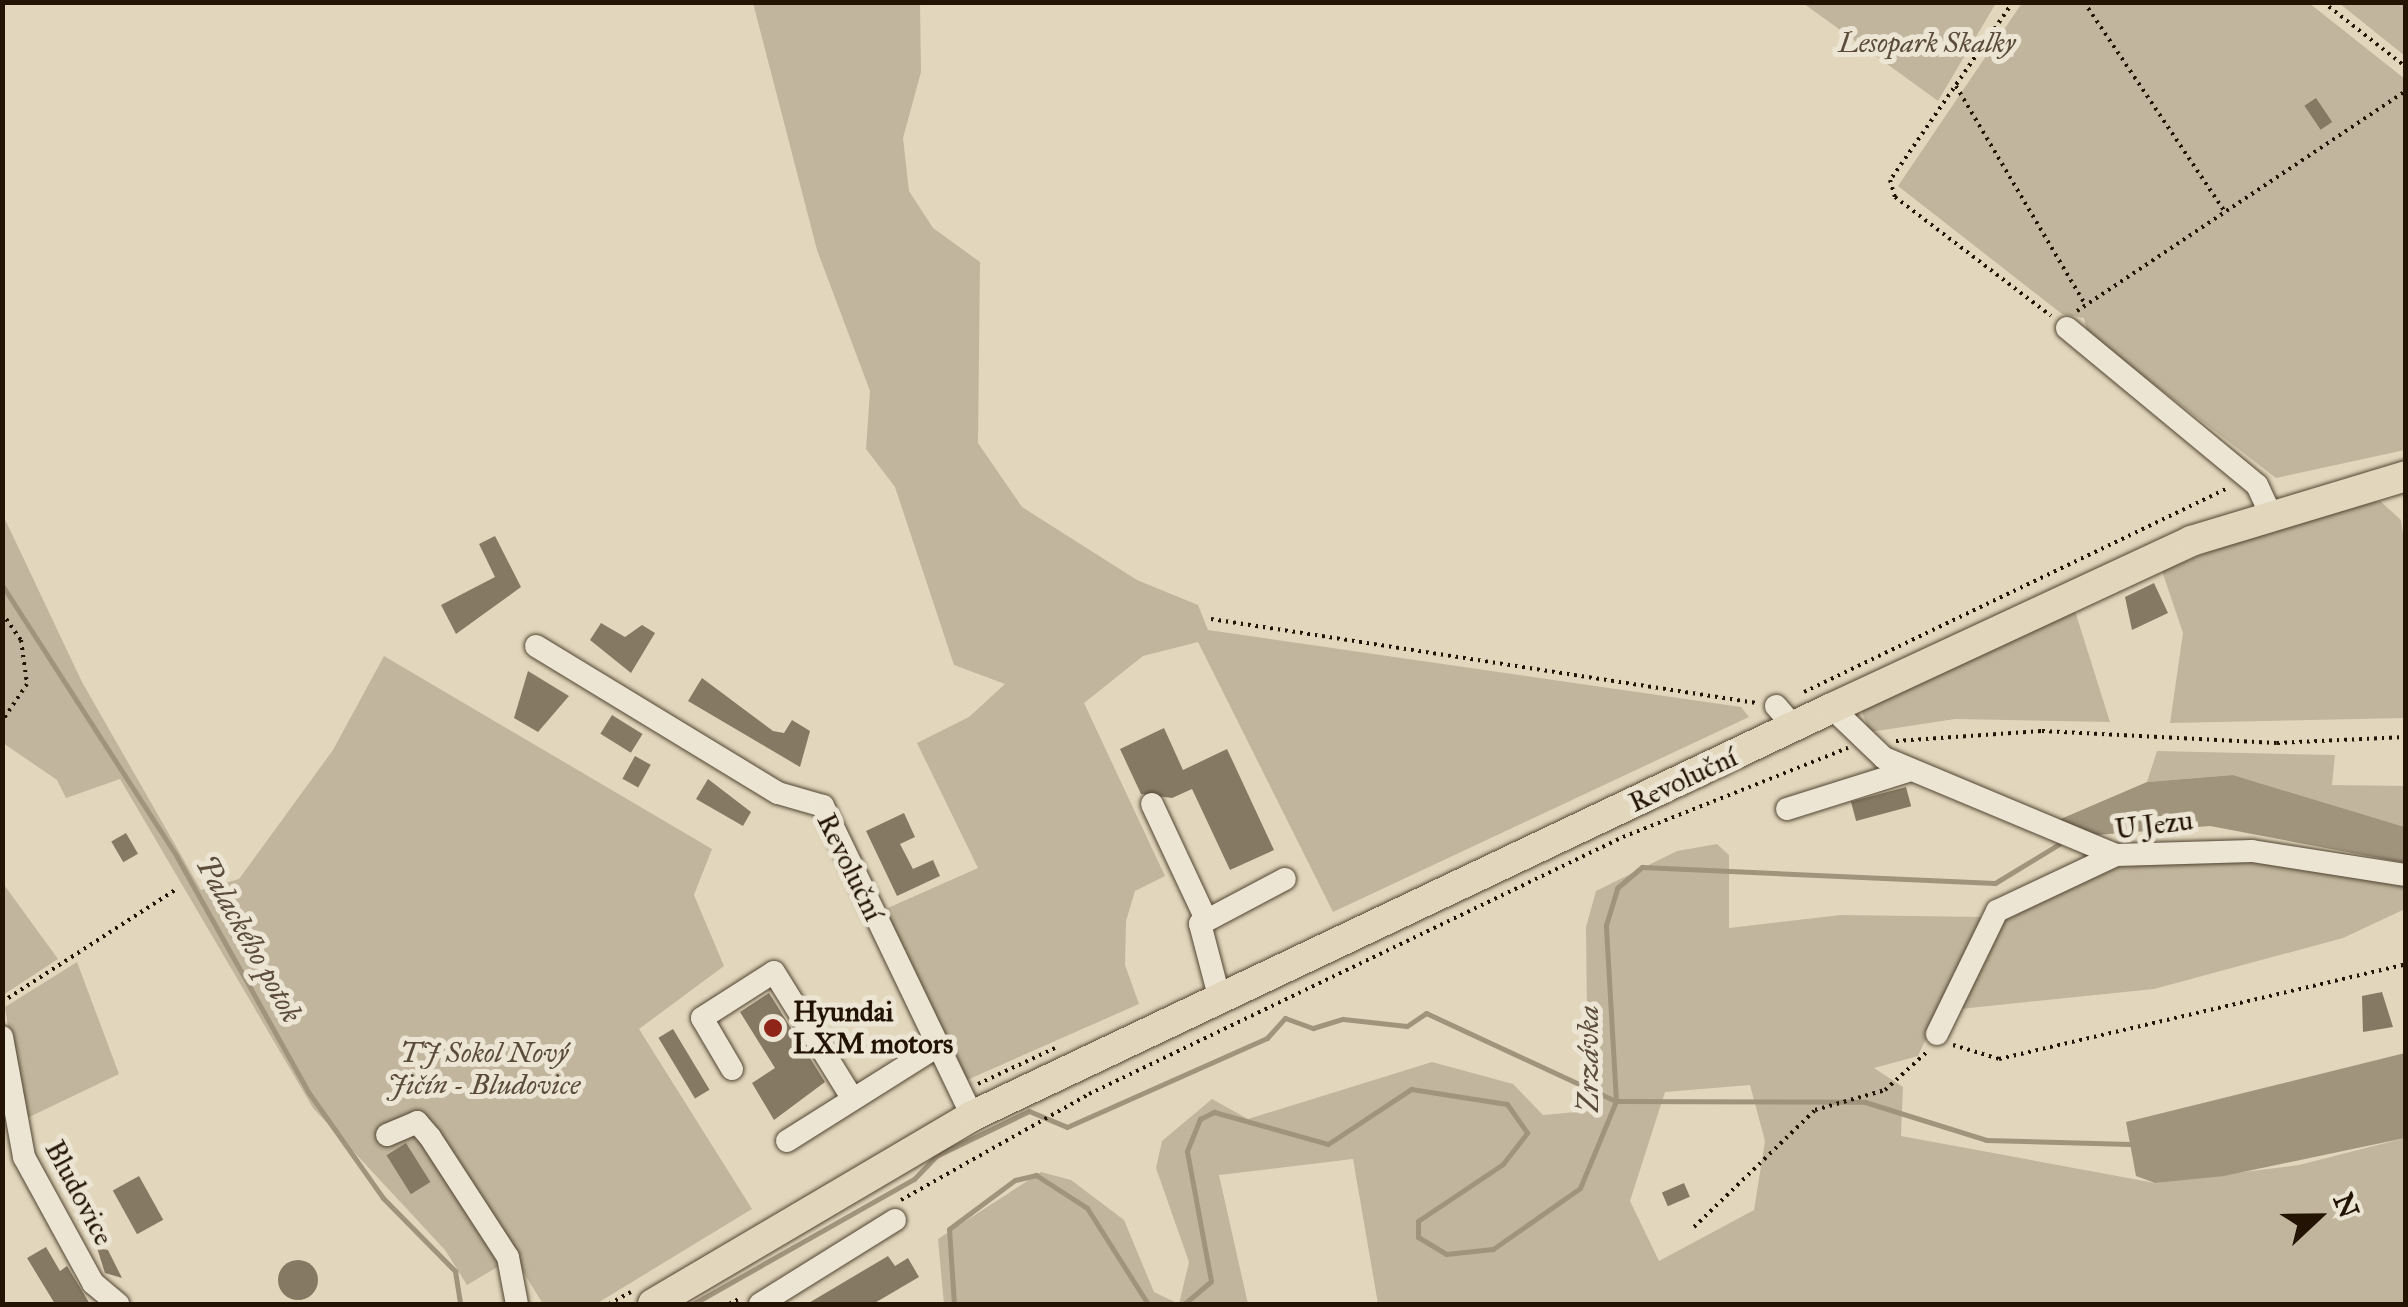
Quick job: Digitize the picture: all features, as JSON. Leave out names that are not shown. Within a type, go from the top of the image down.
[{"type":"main road","name":"Revoluční","points":[[652,1304],[686,1298],[972,1116],[1220,1000],[1781,726],[1832,708],[2270,513],[2406,476]]},
{"type":"street","points":[[2066,328],[2248,478],[2270,513]]},
{"type":"street","name":"Revoluční","points":[[536,646],[782,796],[819,802],[972,1116]]},
{"type":"street","points":[[1832,708],[1867,745],[1911,770],[2116,855]]},
{"type":"street","points":[[1786,809],[1911,770]]},
{"type":"street","points":[[1152,804],[1205,918],[1198,940],[1220,1000]]},
{"type":"street","name":"U Jezu","points":[[1937,1034],[1998,911],[2116,855],[2252,851],[2406,875]]},
{"type":"street","points":[[1205,918],[1285,879]]},
{"type":"street","points":[[732,1069],[702,1018],[774,972],[852,1098]]},
{"type":"street","name":"Bludovice","points":[[2,1036],[24,1158],[93,1283],[118,1304]]},
{"type":"street","points":[[787,1140],[936,1047]]},
{"type":"street","points":[[388,1135],[417,1122],[430,1137],[508,1257],[517,1304]]},
{"type":"street","points":[[760,1304],[895,1220]]},
{"type":"path","points":[[2013,2],[1890,180],[1896,197],[2066,328]]},
{"type":"path","points":[[2084,2],[2225,211]]},
{"type":"path","points":[[2323,2],[2406,67]]},
{"type":"path","points":[[1956,86],[2086,304],[2406,92]]},
{"type":"path","points":[[1211,619],[1781,726],[2248,478]]},
{"type":"path","points":[[2,613],[21,640],[26,684],[2,721]]},
{"type":"path","points":[[1036,1122],[1682,809],[1818,756],[1867,745],[2042,731],[2276,743],[2406,737]]},
{"type":"path","points":[[2,1002],[178,889]]},
{"type":"path","points":[[1694,1228],[1815,1110],[1885,1090],[1937,1034],[1965,1054],[1998,1059],[2406,964]]},
{"type":"green space","points":[[753,3],[920,3],[921,72],[903,138],[909,191],[933,228],[980,262],[978,443],[1022,507],[1137,580],[1198,605],[1208,630],[1741,707],[1749,717],[1333,912],[1198,642],[1143,656],[1084,703],[1165,876],[1135,891],[1126,921],[1125,965],[1139,1004],[967,1080],[881,911],[978,868],[917,743],[969,717],[1005,684],[954,665],[895,487],[866,449],[870,391],[817,250]]},
{"type":"green space","name":"Lesopark Skalky","points":[[1803,3],[1996,3],[1938,101]]},
{"type":"green space","points":[[2022,3],[2309,3],[2405,79],[2405,450],[2276,478],[2087,333],[2084,318],[2062,314],[1898,186]]},
{"type":"green space","points":[[2339,3],[2405,3],[2405,56]]},
{"type":"green space","points":[[2380,501],[2401,520],[2406,555],[2405,718],[2170,723],[2183,633],[2162,571],[2268,527]]},
{"type":"green space","name":"TJ Sokol Nový Jičín - Bludovice","points":[[2,513],[82,682],[201,890],[239,879],[333,750],[384,656],[712,849],[694,895],[724,966],[639,1029],[752,1209],[596,1304],[543,1304],[514,1257],[467,1285],[445,1250],[313,1108],[120,779],[66,798],[57,780],[3,743]]},
{"type":"green space","points":[[2075,611],[2110,722],[1955,719],[1870,732],[1861,710]]},
{"type":"green space","points":[[2157,751],[2335,755],[2332,785],[2405,786],[2405,827],[2233,775],[2147,782]]},
{"type":"green space","points":[[1717,844],[1729,855],[1729,928],[1841,915],[1982,917],[1918,1056],[1874,1068],[1903,1087],[1901,1136],[2155,1183],[2299,1165],[2405,1138],[2405,1304],[1378,1304],[1353,1159],[1219,1175],[1248,1304],[1179,1304],[1189,1262],[1156,1168],[1162,1141],[1212,1099],[1248,1119],[1432,1062],[1513,1084],[1543,1115],[1588,1111],[1586,927],[1596,891],[1677,851]],"holes":[[[1750,1085],[1765,1141],[1754,1210],[1659,1261],[1630,1201],[1665,1092]]]},
{"type":"green space","points":[[2237,858],[2405,884],[2405,909],[2343,938],[2154,989],[1960,1009],[2003,918],[2110,867]]},
{"type":"green space","points":[[2,882],[58,959],[3,995],[2,995]]},
{"type":"green space","points":[[77,962],[119,1074],[23,1120],[5,1007]]},
{"type":"green space","points":[[1041,1172],[1071,1180],[1124,1220],[1154,1292],[1179,1304],[944,1304],[938,1239]]},
{"type":"shaded area","points":[[2233,775],[2405,827],[2405,863],[2210,826],[2097,835],[2056,821],[2147,782]]},
{"type":"shaded area","points":[[2405,1053],[2405,1138],[2224,1176],[2155,1183],[2136,1176],[2126,1122]]},
{"type":"building","points":[[2316,98],[2332,122],[2321,130],[2304,106]]},
{"type":"building","points":[[495,536],[521,587],[456,634],[441,605],[495,577],[479,544]]},
{"type":"building","points":[[2154,583],[2168,613],[2132,630],[2125,597]]},
{"type":"building","points":[[601,623],[625,637],[642,625],[655,633],[631,673],[590,640]]},
{"type":"building","points":[[528,671],[569,696],[538,732],[514,718]]},
{"type":"building","points":[[702,678],[773,731],[784,733],[792,720],[810,731],[800,767],[688,701]]},
{"type":"building","points":[[612,715],[643,734],[631,753],[600,734]]},
{"type":"building","points":[[1164,728],[1183,770],[1227,749],[1274,850],[1230,870],[1192,789],[1172,798],[1141,794],[1120,749]]},
{"type":"building","points":[[635,756],[651,765],[638,787],[622,779]]},
{"type":"building","points":[[708,779],[751,812],[743,826],[696,799]]},
{"type":"building","points":[[1906,787],[1911,806],[1856,821],[1851,802]]},
{"type":"building","points":[[904,813],[915,837],[900,844],[913,869],[933,860],[940,876],[897,896],[866,831]]},
{"type":"building","points":[[126,833],[138,854],[123,862],[111,842]]},
{"type":"building","points":[[2382,992],[2393,1027],[2363,1032],[2362,996]]},
{"type":"building","points":[[769,993],[825,1082],[774,1120],[752,1083],[775,1068],[740,1012]]},
{"type":"building","points":[[673,1029],[710,1090],[695,1099],[658,1038]]},
{"type":"building","points":[[406,1143],[430,1182],[411,1194],[386,1155]]},
{"type":"building","points":[[139,1176],[163,1220],[137,1234],[113,1191]]},
{"type":"building","points":[[1684,1183],[1690,1197],[1668,1206],[1662,1192]]},
{"type":"building","points":[[46,1247],[60,1271],[67,1266],[90,1304],[55,1304],[27,1258]]},
{"type":"building","points":[[97,1248],[108,1250],[122,1278],[105,1273]]},
{"type":"building","points":[[888,1256],[895,1266],[908,1258],[919,1277],[873,1304],[807,1304]]},
{"type":"building","points":[[298,1260],[312,1266],[318,1280],[312,1294],[298,1300],[284,1294],[278,1280],[284,1266]]},
{"type":"waterway","name":"Palackého potok","points":[[2,585],[177,857],[309,1093],[383,1198],[455,1271],[460,1304]]},
{"type":"waterway","name":"Zrzávka","points":[[1184,1304],[1211,1281],[1187,1151],[1200,1119],[1214,1112],[1328,1144],[1411,1089],[1507,1104],[1527,1133],[1503,1164],[1418,1221],[1418,1237],[1446,1254],[1493,1249],[1580,1188],[1616,1101],[1606,925],[1617,888],[1642,867],[1995,883],[2064,841]]},
{"type":"waterway","points":[[693,1304],[914,1179],[936,1156],[1029,1111],[1067,1127],[1267,1038],[1285,1018],[1313,1028],[1343,1019],[1407,1026],[1426,1013],[1616,1101],[1865,1102],[1986,1140],[2130,1144]]},
{"type":"waterway","name":"Zrzávka","points":[[954,1304],[949,1229],[1015,1180],[1036,1175],[1087,1208],[1148,1304]]},
{"type":"place","name":"Hyundai LXM motors","points":[[773,1028]]}]
